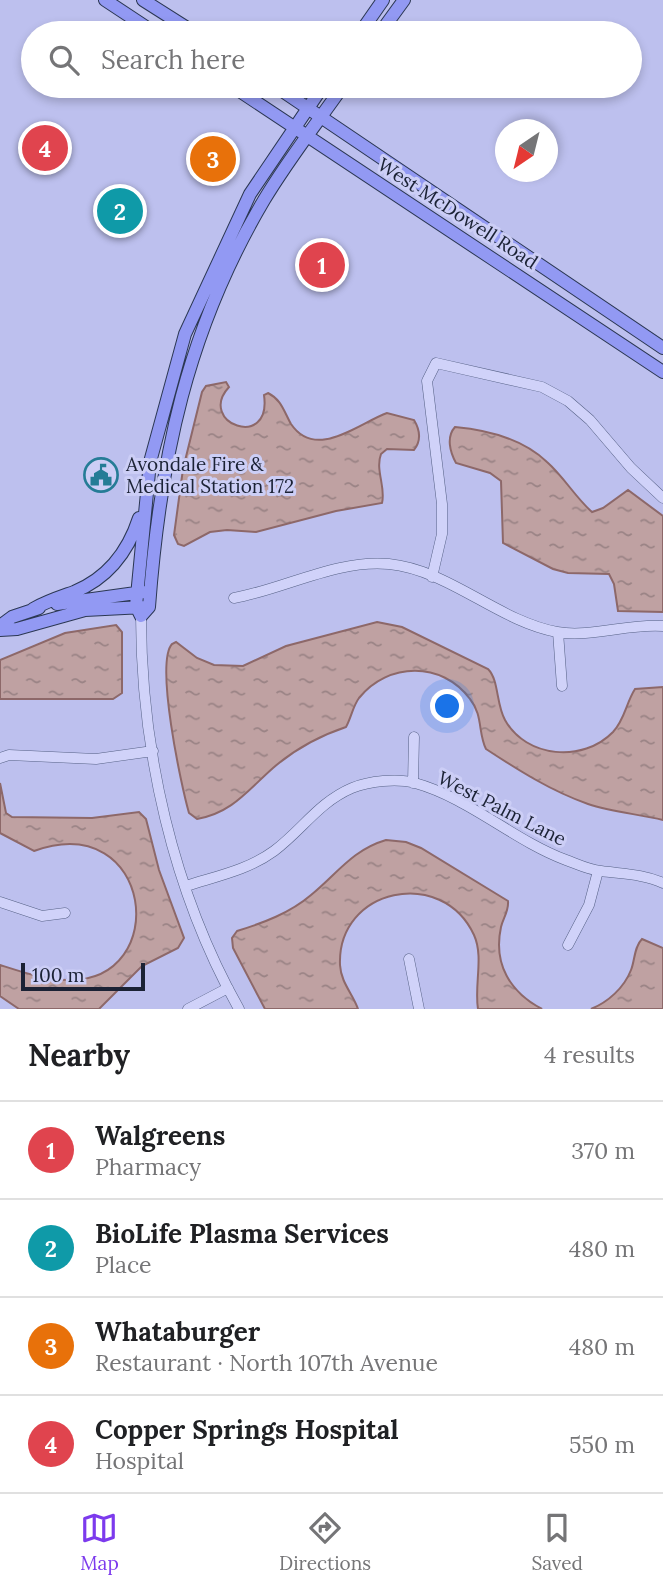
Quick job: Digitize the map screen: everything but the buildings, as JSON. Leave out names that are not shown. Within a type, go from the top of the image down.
[{"type":"main road","points":[[105,0],[137,21]]},
{"type":"main road","points":[[143,0],[176,21]]},
{"type":"main road","points":[[368,21],[383,0]]},
{"type":"main road","points":[[383,21],[395,0]]},
{"type":"main road","points":[[389,21],[404,0]]},
{"type":"main road","name":"West McDowell Road","points":[[250,98],[663,372]]},
{"type":"main road","name":"West McDowell Road","points":[[294,98],[663,348]]},
{"type":"main road","points":[[143,601],[144,498],[150,460],[173,370],[196,307],[240,212],[314,98]]},
{"type":"main road","points":[[143,601],[165,463],[183,387],[214,301],[263,202],[335,98]]},
{"type":"main road","points":[[150,460],[165,463]]},
{"type":"main road","points":[[0,628],[12,617],[85,586],[106,573],[130,542],[144,498]]},
{"type":"main road","points":[[33,609],[143,601]]},
{"type":"main road","points":[[0,628],[18,629],[85,610],[143,601]]},
{"type":"street","points":[[432,577],[442,534],[442,504],[428,381],[436,363],[541,387],[568,401],[590,420],[631,468],[662,495]]},
{"type":"street","points":[[234,598],[361,564],[391,564],[432,577],[523,621],[558,632],[663,626]]},
{"type":"street","points":[[143,601],[143,670],[165,819],[186,886],[239,1009]]},
{"type":"street","points":[[558,632],[562,686]]},
{"type":"street","points":[[414,737],[414,783]]},
{"type":"street","points":[[0,758],[9,755],[96,759],[153,751]]},
{"type":"street","name":"West Palm Lane","points":[[186,886],[251,866],[276,849],[330,799],[355,787],[378,782],[414,783],[457,802],[523,842],[598,871],[633,875],[663,883]]},
{"type":"street","points":[[568,945],[589,905],[598,871]]},
{"type":"street","points":[[0,902],[42,916],[65,913]]},
{"type":"street","points":[[409,959],[419,1009]]},
{"type":"street","points":[[188,1009],[228,988]]},
{"type":"water","points":[[226,382],[229,387],[221,400],[222,411],[228,420],[237,426],[248,427],[257,422],[263,412],[264,395],[268,393],[280,403],[291,424],[301,435],[313,439],[338,436],[387,413],[414,420],[418,443],[414,450],[387,449],[381,454],[379,466],[382,503],[336,511],[256,532],[210,532],[184,546],[178,544],[174,535],[183,469],[202,392],[206,386]]},
{"type":"water","points":[[455,427],[492,433],[527,447],[553,468],[592,512],[603,508],[628,490],[663,516],[663,612],[618,611],[614,584],[609,574],[568,573],[553,569],[503,543],[501,481],[490,473],[456,463],[450,445]]},
{"type":"water","points":[[377,622],[402,627],[488,669],[494,679],[505,720],[514,733],[540,749],[571,752],[601,742],[617,727],[635,689],[663,687],[663,820],[588,804],[523,772],[486,749],[477,711],[458,687],[430,672],[415,671],[399,672],[371,686],[357,701],[346,727],[317,739],[290,755],[230,806],[197,819],[189,813],[168,698],[166,674],[172,644],[176,642],[197,658],[214,665],[243,666],[286,646]]},
{"type":"water","points":[[116,625],[122,632],[122,693],[113,699],[0,699],[0,660],[65,633]]},
{"type":"water","points":[[0,783],[6,813],[12,817],[92,818],[139,812],[146,819],[159,870],[184,938],[178,948],[142,966],[99,1009],[19,1009],[0,996],[0,965],[59,980],[102,973],[124,955],[135,929],[135,900],[125,873],[104,853],[74,844],[34,851],[0,833]]},
{"type":"water","points":[[386,840],[406,842],[421,848],[508,901],[499,940],[502,965],[506,976],[521,994],[542,1009],[478,1009],[479,962],[474,935],[459,913],[439,900],[417,894],[394,895],[373,903],[355,918],[344,939],[341,971],[358,1009],[265,1009],[233,948],[232,938],[237,931],[294,907],[354,856]]},
{"type":"water","points":[[642,939],[663,948],[663,1009],[591,1009],[609,998],[624,983]]},
{"type":"place","name":"Copper Springs Hospital","points":[[45,148]]},
{"type":"place","name":"Whataburger","points":[[213,159]]},
{"type":"place","name":"BioLife Plasma Services","points":[[120,211]]},
{"type":"place","name":"Walgreens","points":[[322,265]]},
{"type":"place","name":"Avondale Fire & Medical Station 172","points":[[101,475]]}]
